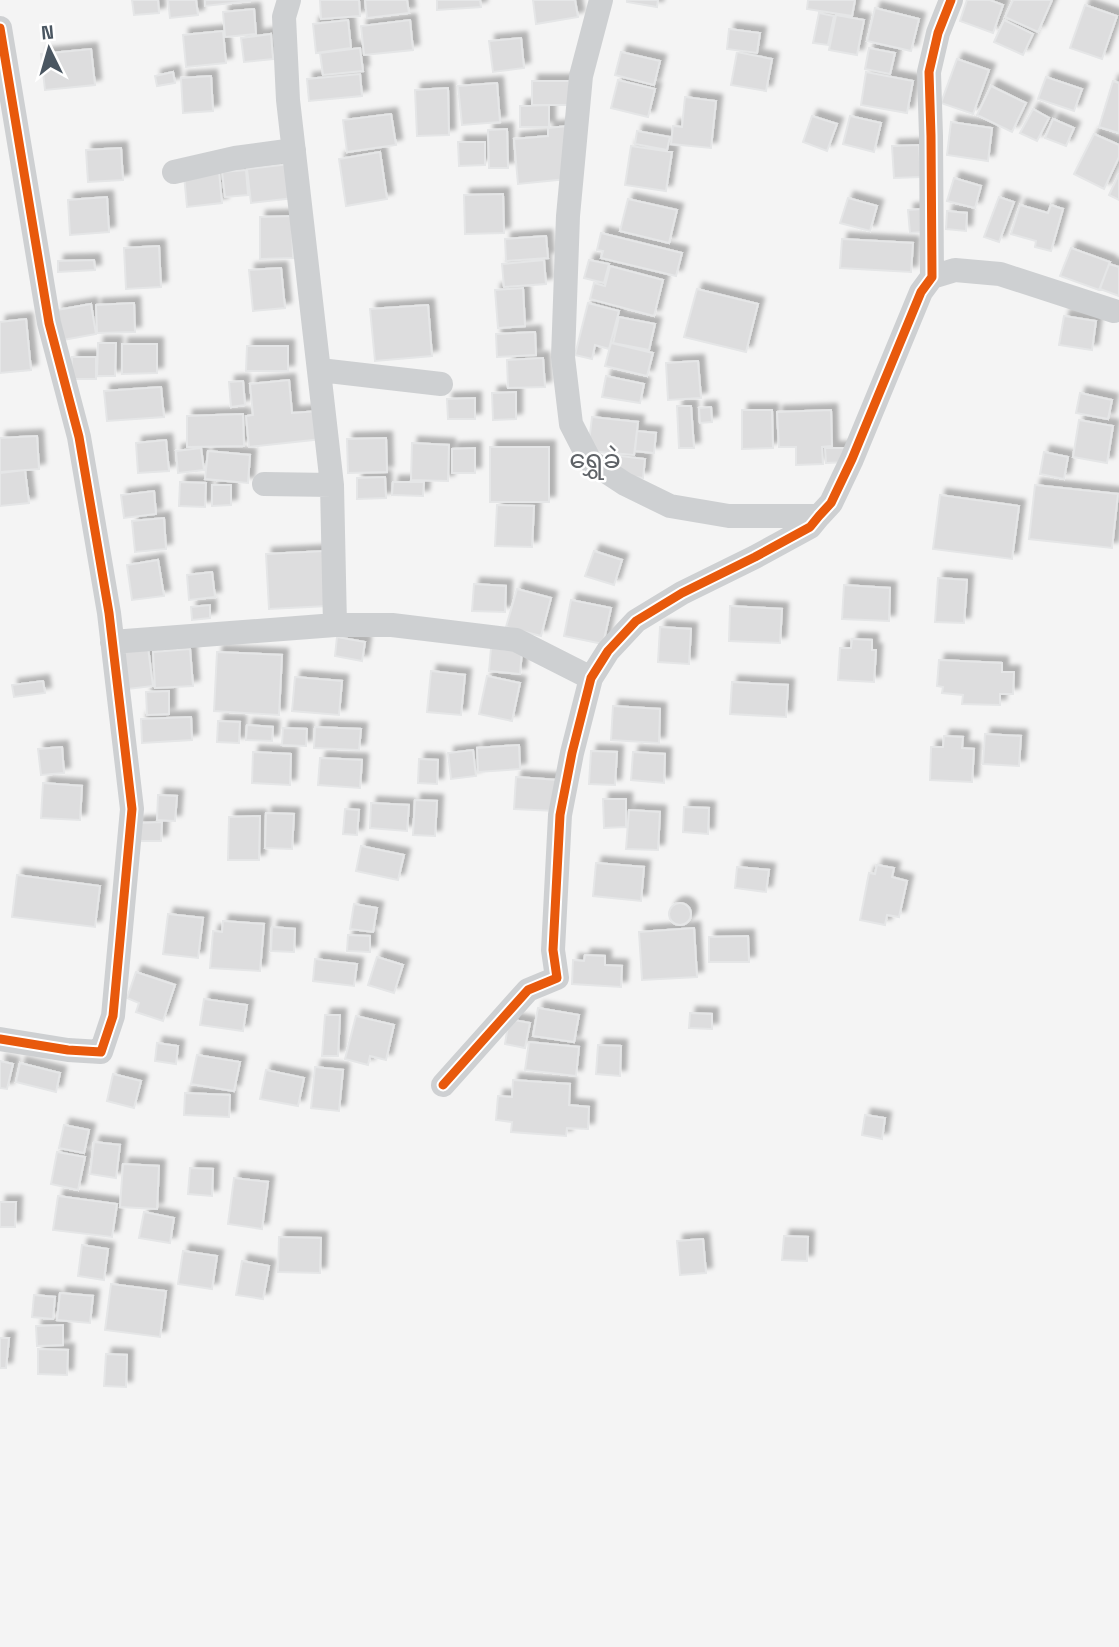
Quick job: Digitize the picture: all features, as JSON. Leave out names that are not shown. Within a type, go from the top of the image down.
[{"type":"street","points":[[289,0],[284,17],[288,100],[332,485],[335,625]]},
{"type":"street","points":[[601,0],[581,76],[568,215],[563,357],[571,424],[590,461],[625,484],[670,506],[729,516],[819,516]]},
{"type":"street","points":[[932,278],[929,72],[938,33],[951,0]]},
{"type":"street","points":[[0,28],[49,323],[79,437],[109,614],[132,809],[113,1016],[101,1052],[68,1050],[0,1039]]},
{"type":"street","points":[[174,172],[235,158],[294,150]]},
{"type":"street","points":[[443,1085],[528,990],[557,978],[553,950],[560,815],[591,678],[608,651],[636,621],[682,593],[755,558],[810,527],[831,503],[921,292],[932,278],[955,270],[1000,274],[1114,311]]},
{"type":"street","points":[[320,370],[441,384]]},
{"type":"street","points":[[264,484],[332,485]]},
{"type":"street","points":[[112,642],[335,625],[392,625],[516,640],[591,678]]},
{"type":"building","points":[[132,0],[158,0],[159,13],[134,15]]},
{"type":"building","points":[[168,0],[196,0],[198,15],[170,18]]},
{"type":"building","points":[[205,0],[250,0],[250,1],[205,6]]},
{"type":"building","points":[[320,0],[359,0],[360,16],[321,19]]},
{"type":"building","points":[[365,0],[407,0],[409,13],[367,18]]},
{"type":"building","points":[[437,0],[480,0],[481,7],[437,10]]},
{"type":"building","points":[[533,0],[575,0],[578,17],[536,24]]},
{"type":"building","points":[[627,0],[658,0],[657,7]]},
{"type":"building","points":[[808,0],[855,0],[852,16],[807,9]]},
{"type":"building","points":[[967,0],[990,0],[1003,5],[993,33],[960,21]]},
{"type":"building","points":[[1013,0],[1052,0],[1038,32],[1005,17]]},
{"type":"building","points":[[1085,5],[1117,16],[1102,59],[1070,48]]},
{"type":"building","points":[[875,8],[919,19],[911,51],[867,41]]},
{"type":"building","points":[[254,9],[256,34],[225,37],[223,12]]},
{"type":"building","points":[[819,13],[834,16],[828,45],[813,43]]},
{"type":"building","points":[[836,15],[864,20],[857,55],[829,50]]},
{"type":"building","points":[[348,20],[351,48],[316,53],[313,24]]},
{"type":"building","points":[[410,20],[413,50],[364,55],[361,26]]},
{"type":"building","points":[[1004,20],[1033,34],[1023,55],[994,42]]},
{"type":"building","points":[[729,29],[760,33],[757,53],[727,49]]},
{"type":"building","points":[[223,31],[226,63],[186,67],[183,35]]},
{"type":"building","points":[[271,34],[273,59],[244,62],[241,38]]},
{"type":"building","points":[[521,38],[524,68],[493,72],[489,41]]},
{"type":"building","points":[[360,48],[363,71],[323,75],[320,53]]},
{"type":"building","points":[[869,48],[895,53],[890,74],[865,69]]},
{"type":"building","points":[[91,49],[95,85],[45,90],[41,54]]},
{"type":"building","points":[[621,52],[660,61],[654,85],[615,75]]},
{"type":"building","points":[[737,52],[772,59],[766,91],[731,85]]},
{"type":"building","points":[[957,59],[989,70],[973,114],[941,103]]},
{"type":"building","points":[[173,72],[175,83],[157,86],[155,76]]},
{"type":"building","points":[[866,72],[913,81],[907,113],[861,105]]},
{"type":"building","points":[[360,74],[362,96],[309,101],[307,79]]},
{"type":"building","points":[[211,76],[213,111],[183,113],[181,78]]},
{"type":"building","points":[[1046,77],[1082,89],[1074,111],[1038,99]]},
{"type":"building","points":[[618,80],[655,89],[648,117],[611,108]]},
{"type":"building","points":[[532,81],[569,81],[569,105],[532,105]]},
{"type":"building","points":[[1113,81],[1119,83],[1119,133],[1099,127]]},
{"type":"building","points":[[497,83],[500,122],[462,125],[458,86]]},
{"type":"building","points":[[991,86],[1026,103],[1012,132],[977,115]]},
{"type":"building","points":[[448,88],[449,135],[417,136],[415,90]]},
{"type":"building","points":[[685,97],[716,101],[711,148],[671,144],[673,126],[682,127]]},
{"type":"building","points":[[549,105],[549,127],[520,127],[520,106]]},
{"type":"building","points":[[1033,109],[1049,118],[1037,141],[1020,133]]},
{"type":"building","points":[[391,114],[396,145],[347,152],[343,120]]},
{"type":"building","points":[[812,116],[837,124],[827,151],[803,142]]},
{"type":"building","points":[[850,116],[881,123],[874,152],[843,144]]},
{"type":"building","points":[[1053,119],[1074,128],[1066,146],[1045,138]]},
{"type":"building","points":[[951,122],[992,128],[988,161],[947,155]]},
{"type":"building","points":[[568,126],[567,179],[518,184],[514,139],[548,136],[548,128]]},
{"type":"building","points":[[507,129],[508,168],[489,168],[488,130]]},
{"type":"building","points":[[637,131],[670,137],[667,150],[635,144]]},
{"type":"building","points":[[1094,134],[1119,145],[1119,157],[1104,189],[1074,174]]},
{"type":"building","points":[[458,142],[485,142],[485,165],[459,166]]},
{"type":"building","points":[[919,145],[921,177],[894,178],[892,146]]},
{"type":"building","points":[[631,146],[672,152],[666,191],[625,185]]},
{"type":"building","points":[[121,148],[123,180],[88,182],[86,150]]},
{"type":"building","points":[[380,152],[387,199],[346,206],[339,159]]},
{"type":"building","points":[[290,164],[294,198],[251,203],[247,169]]},
{"type":"building","points":[[246,170],[248,195],[225,197],[222,172]]},
{"type":"building","points":[[219,171],[222,203],[187,207],[184,175]]},
{"type":"building","points":[[1119,174],[1119,200],[1109,195]]},
{"type":"building","points":[[954,178],[981,186],[975,208],[947,201]]},
{"type":"building","points":[[503,194],[504,233],[465,234],[464,195]]},
{"type":"building","points":[[107,197],[109,232],[70,235],[68,200]]},
{"type":"building","points":[[999,197],[1014,202],[999,242],[984,237]]},
{"type":"building","points":[[848,198],[877,206],[870,231],[840,223]]},
{"type":"building","points":[[628,199],[677,210],[669,243],[620,231]]},
{"type":"building","points":[[1020,205],[1048,213],[1051,205],[1063,209],[1051,251],[1035,247],[1036,241],[1011,234]]},
{"type":"building","points":[[921,209],[924,232],[910,233],[908,210]]},
{"type":"building","points":[[947,211],[967,213],[966,231],[946,229]]},
{"type":"building","points":[[292,216],[293,258],[260,259],[260,217]]},
{"type":"building","points":[[601,233],[682,253],[676,276],[601,258],[603,251],[597,250]]},
{"type":"building","points":[[546,236],[548,258],[506,261],[505,239]]},
{"type":"building","points":[[842,239],[913,243],[911,272],[840,268]]},
{"type":"building","points":[[159,246],[161,287],[126,289],[124,248]]},
{"type":"building","points":[[1071,248],[1110,262],[1099,290],[1060,276]]},
{"type":"building","points":[[94,260],[95,270],[58,272],[58,261]]},
{"type":"building","points":[[544,260],[546,284],[504,287],[502,264]]},
{"type":"building","points":[[589,260],[609,264],[604,283],[584,278]]},
{"type":"building","points":[[1109,264],[1119,267],[1119,296],[1100,289]]},
{"type":"building","points":[[610,266],[663,280],[654,316],[590,299],[594,283],[605,286]]},
{"type":"building","points":[[281,268],[285,308],[253,311],[249,270]]},
{"type":"building","points":[[523,288],[525,326],[498,328],[495,290]]},
{"type":"building","points":[[697,289],[758,304],[746,352],[684,337]]},
{"type":"building","points":[[134,303],[135,332],[97,333],[96,305]]},
{"type":"building","points":[[588,303],[619,311],[609,349],[595,345],[592,359],[575,355]]},
{"type":"building","points":[[91,304],[96,334],[63,340],[57,310]]},
{"type":"building","points":[[428,305],[432,356],[375,361],[370,309]]},
{"type":"building","points":[[1064,316],[1096,321],[1092,350],[1059,345]]},
{"type":"building","points":[[619,317],[655,324],[649,350],[613,343]]},
{"type":"building","points":[[26,319],[31,370],[0,373],[0,322]]},
{"type":"building","points":[[535,332],[536,355],[497,357],[496,334]]},
{"type":"building","points":[[98,343],[116,343],[115,376],[97,376]]},
{"type":"building","points":[[611,343],[653,353],[647,376],[605,366]]},
{"type":"building","points":[[122,344],[157,344],[157,373],[122,374]]},
{"type":"building","points":[[247,346],[288,346],[288,371],[246,371]]},
{"type":"building","points":[[72,357],[96,357],[96,379],[71,379]]},
{"type":"building","points":[[543,358],[545,387],[508,388],[507,360]]},
{"type":"building","points":[[698,361],[701,398],[668,400],[666,363]]},
{"type":"building","points":[[606,376],[644,384],[640,403],[602,397]]},
{"type":"building","points":[[289,380],[292,413],[319,411],[322,439],[249,447],[246,416],[253,415],[250,384]]},
{"type":"building","points":[[243,381],[245,405],[231,407],[229,382]]},
{"type":"building","points":[[161,387],[164,417],[107,421],[104,391]]},
{"type":"building","points":[[516,392],[516,419],[493,420],[492,393]]},
{"type":"building","points":[[1080,393],[1112,400],[1108,419],[1076,413]]},
{"type":"building","points":[[475,398],[475,419],[448,419],[447,399]]},
{"type":"building","points":[[677,406],[691,406],[694,448],[679,448]]},
{"type":"building","points":[[711,407],[712,422],[700,423],[699,408]]},
{"type":"building","points":[[742,410],[772,410],[773,448],[742,449]]},
{"type":"building","points":[[831,410],[832,446],[822,447],[823,464],[796,465],[796,447],[779,447],[777,412]]},
{"type":"building","points":[[243,414],[244,446],[187,447],[187,416]]},
{"type":"building","points":[[592,417],[638,422],[634,455],[588,451]]},
{"type":"building","points":[[1079,420],[1113,426],[1107,463],[1073,457]]},
{"type":"building","points":[[637,431],[656,433],[654,453],[635,451]]},
{"type":"building","points":[[37,436],[39,469],[0,472],[0,438]]},
{"type":"building","points":[[386,438],[387,472],[348,473],[347,439]]},
{"type":"building","points":[[166,440],[169,471],[138,473],[136,443]]},
{"type":"building","points":[[412,443],[449,445],[448,481],[411,480]]},
{"type":"building","points":[[490,447],[549,447],[549,502],[490,502]]},
{"type":"building","points":[[201,448],[204,470],[178,473],[176,451]]},
{"type":"building","points":[[475,448],[475,473],[452,473],[452,449]]},
{"type":"building","points":[[825,448],[848,448],[848,462],[826,463]]},
{"type":"building","points":[[208,451],[250,455],[248,483],[205,479]]},
{"type":"building","points":[[1044,452],[1068,457],[1064,479],[1040,474]]},
{"type":"building","points":[[613,455],[645,459],[643,478],[611,474]]},
{"type":"building","points":[[25,470],[29,503],[0,506],[0,473]]},
{"type":"building","points":[[385,477],[386,498],[357,499],[357,478]]},
{"type":"building","points":[[180,482],[206,483],[205,507],[179,506]]},
{"type":"building","points":[[393,482],[424,482],[423,496],[392,495]]},
{"type":"building","points":[[212,485],[231,485],[231,505],[212,506]]},
{"type":"building","points":[[1035,485],[1118,494],[1112,548],[1029,539]]},
{"type":"building","points":[[154,491],[156,514],[124,518],[121,495]]},
{"type":"building","points":[[940,495],[1019,506],[1012,559],[933,549]]},
{"type":"building","points":[[497,505],[534,506],[532,547],[495,546]]},
{"type":"building","points":[[164,518],[166,549],[135,552],[132,521]]},
{"type":"building","points":[[325,551],[328,606],[269,609],[266,554]]},
{"type":"building","points":[[594,551],[622,560],[614,585],[585,576]]},
{"type":"building","points":[[158,560],[164,596],[132,600],[127,565]]},
{"type":"building","points":[[212,572],[215,597],[189,600],[187,575]]},
{"type":"building","points":[[938,578],[967,580],[964,623],[935,622]]},
{"type":"building","points":[[474,584],[506,586],[505,612],[472,611]]},
{"type":"building","points":[[844,585],[890,588],[889,621],[842,619]]},
{"type":"building","points":[[517,589],[551,598],[541,636],[506,627]]},
{"type":"building","points":[[571,600],[611,608],[603,644],[564,636]]},
{"type":"building","points":[[210,605],[210,618],[192,620],[191,607]]},
{"type":"building","points":[[730,606],[782,609],[780,643],[729,641]]},
{"type":"building","points":[[660,627],[691,629],[689,664],[658,662]]},
{"type":"building","points":[[337,637],[365,642],[362,661],[335,656]]},
{"type":"building","points":[[852,639],[872,640],[872,650],[876,650],[874,682],[838,680],[840,648],[851,648]]},
{"type":"building","points":[[148,647],[153,686],[128,689],[122,650]]},
{"type":"building","points":[[491,648],[522,651],[520,674],[489,671]]},
{"type":"building","points":[[190,649],[193,686],[155,688],[153,652]]},
{"type":"building","points":[[217,652],[282,655],[279,715],[214,711]]},
{"type":"building","points":[[939,660],[1002,663],[1002,672],[1014,672],[1013,694],[1000,694],[1000,705],[962,704],[963,695],[942,693],[943,687],[937,686]]},
{"type":"building","points":[[431,671],[465,675],[461,715],[427,712]]},
{"type":"building","points":[[487,676],[520,683],[512,721],[479,714]]},
{"type":"building","points":[[295,677],[342,681],[339,715],[292,711]]},
{"type":"building","points":[[43,681],[45,693],[14,697],[12,685]]},
{"type":"building","points":[[732,682],[788,685],[786,717],[730,714]]},
{"type":"building","points":[[169,691],[169,714],[147,715],[146,692]]},
{"type":"building","points":[[613,706],[660,709],[659,743],[611,740]]},
{"type":"building","points":[[191,717],[192,740],[142,743],[141,719]]},
{"type":"building","points":[[218,721],[240,722],[239,743],[217,742]]},
{"type":"building","points":[[247,725],[273,727],[272,741],[246,740]]},
{"type":"building","points":[[315,727],[361,729],[359,750],[314,748]]},
{"type":"building","points":[[283,728],[307,729],[306,746],[282,745]]},
{"type":"building","points":[[985,734],[1021,736],[1019,766],[983,764]]},
{"type":"building","points":[[944,736],[963,737],[962,748],[974,749],[972,782],[930,780],[931,747],[943,747]]},
{"type":"building","points":[[519,745],[520,769],[478,772],[477,748]]},
{"type":"building","points":[[62,747],[64,773],[41,775],[38,749]]},
{"type":"building","points":[[473,750],[476,776],[451,779],[448,753]]},
{"type":"building","points":[[591,751],[617,752],[615,785],[589,784]]},
{"type":"building","points":[[253,752],[291,754],[290,785],[252,783]]},
{"type":"building","points":[[633,752],[665,754],[664,783],[631,780]]},
{"type":"building","points":[[320,758],[362,760],[360,788],[318,785]]},
{"type":"building","points":[[419,759],[438,760],[437,784],[418,783]]},
{"type":"building","points":[[516,777],[558,780],[556,811],[514,809]]},
{"type":"building","points":[[43,783],[82,786],[80,820],[41,818]]},
{"type":"building","points":[[158,795],[177,796],[175,821],[157,820]]},
{"type":"building","points":[[603,799],[626,799],[626,827],[604,828]]},
{"type":"building","points":[[415,800],[437,801],[435,836],[413,835]]},
{"type":"building","points":[[371,803],[409,805],[407,831],[370,828]]},
{"type":"building","points":[[684,807],[709,808],[708,834],[683,832]]},
{"type":"building","points":[[345,809],[359,810],[357,835],[343,834]]},
{"type":"building","points":[[629,810],[660,812],[658,850],[626,849]]},
{"type":"building","points":[[266,813],[294,814],[292,849],[265,848]]},
{"type":"building","points":[[260,816],[259,860],[228,860],[229,817]]},
{"type":"building","points":[[162,822],[161,841],[137,841],[137,823]]},
{"type":"building","points":[[361,846],[404,855],[398,880],[356,871]]},
{"type":"building","points":[[596,863],[644,867],[641,901],[593,896]]},
{"type":"building","points":[[877,865],[894,868],[892,877],[907,881],[899,917],[887,915],[885,925],[860,920],[869,873],[875,874]]},
{"type":"building","points":[[737,867],[769,870],[766,892],[735,888]]},
{"type":"building","points":[[17,875],[100,886],[95,927],[12,917]]},
{"type":"building","points":[[680,903],[688,906],[691,914],[688,922],[680,925],[672,922],[669,914],[672,906]]},
{"type":"building","points":[[354,904],[377,908],[373,932],[350,929]]},
{"type":"building","points":[[168,914],[203,918],[198,958],[163,954]]},
{"type":"building","points":[[223,921],[264,924],[260,971],[210,968],[213,931],[222,932]]},
{"type":"building","points":[[272,927],[295,929],[294,952],[271,951]]},
{"type":"building","points":[[694,928],[697,977],[642,980],[639,932]]},
{"type":"building","points":[[348,935],[370,936],[370,952],[347,951]]},
{"type":"building","points":[[748,936],[749,962],[709,962],[709,937]]},
{"type":"building","points":[[585,955],[605,956],[605,965],[622,966],[621,987],[572,984],[573,960],[584,961]]},
{"type":"building","points":[[377,957],[403,965],[394,993],[368,985]]},
{"type":"building","points":[[315,959],[357,964],[354,986],[313,981]]},
{"type":"building","points":[[136,972],[175,985],[163,1021],[136,1012],[139,1003],[127,998]]},
{"type":"building","points":[[204,999],[247,1005],[243,1031],[200,1025]]},
{"type":"building","points":[[538,1008],[579,1015],[574,1042],[533,1036]]},
{"type":"building","points":[[690,1013],[712,1014],[712,1029],[689,1028]]},
{"type":"building","points":[[325,1015],[340,1015],[338,1056],[322,1056]]},
{"type":"building","points":[[356,1016],[394,1025],[386,1060],[370,1056],[368,1065],[345,1059]]},
{"type":"building","points":[[509,1019],[530,1023],[525,1048],[505,1044]]},
{"type":"building","points":[[529,1042],[579,1047],[576,1076],[525,1070]]},
{"type":"building","points":[[157,1043],[178,1046],[176,1064],[155,1061]]},
{"type":"building","points":[[598,1045],[621,1046],[620,1076],[596,1074]]},
{"type":"building","points":[[197,1055],[240,1062],[234,1091],[191,1084]]},
{"type":"building","points":[[0,1061],[13,1064],[7,1089],[0,1088]]},
{"type":"building","points":[[20,1063],[60,1073],[56,1092],[16,1082]]},
{"type":"building","points":[[315,1067],[343,1070],[339,1111],[311,1108]]},
{"type":"building","points":[[266,1070],[304,1078],[298,1106],[260,1099]]},
{"type":"building","points":[[113,1074],[141,1081],[134,1108],[107,1101]]},
{"type":"building","points":[[513,1080],[570,1084],[569,1105],[589,1107],[588,1129],[567,1128],[566,1136],[511,1132],[512,1122],[496,1120],[498,1096],[512,1097]]},
{"type":"building","points":[[185,1093],[230,1095],[229,1117],[184,1115]]},
{"type":"building","points":[[865,1115],[885,1118],[882,1139],[862,1135]]},
{"type":"building","points":[[64,1125],[89,1130],[84,1153],[59,1148]]},
{"type":"building","points":[[94,1142],[120,1145],[116,1178],[90,1174]]},
{"type":"building","points":[[57,1152],[85,1157],[78,1190],[51,1184]]},
{"type":"building","points":[[123,1164],[159,1166],[157,1209],[120,1207]]},
{"type":"building","points":[[190,1168],[213,1169],[212,1196],[188,1194]]},
{"type":"building","points":[[234,1178],[268,1182],[262,1229],[228,1224]]},
{"type":"building","points":[[58,1196],[117,1204],[112,1237],[53,1230]]},
{"type":"building","points":[[0,1202],[16,1202],[15,1227],[0,1227]]},
{"type":"building","points":[[144,1212],[174,1218],[170,1243],[139,1238]]},
{"type":"building","points":[[784,1236],[808,1237],[807,1261],[782,1260]]},
{"type":"building","points":[[279,1237],[321,1238],[320,1273],[278,1272]]},
{"type":"building","points":[[703,1239],[706,1273],[680,1275],[677,1241]]},
{"type":"building","points":[[82,1245],[108,1249],[104,1280],[78,1276]]},
{"type":"building","points":[[183,1251],[217,1256],[212,1289],[178,1284]]},
{"type":"building","points":[[242,1261],[269,1266],[263,1299],[236,1295]]},
{"type":"building","points":[[111,1284],[166,1291],[160,1337],[105,1330]]},
{"type":"building","points":[[60,1293],[93,1296],[90,1323],[57,1320]]},
{"type":"building","points":[[34,1295],[55,1297],[53,1319],[32,1317]]},
{"type":"building","points":[[63,1325],[63,1345],[37,1346],[36,1326]]},
{"type":"building","points":[[0,1338],[9,1338],[6,1368],[0,1368]]},
{"type":"building","points":[[38,1349],[68,1350],[67,1375],[38,1374]]},
{"type":"building","points":[[106,1354],[127,1355],[126,1387],[104,1386]]},
{"type":"cycle path","points":[[443,1085],[528,990],[557,978],[553,950],[560,815],[591,678],[608,651],[636,621],[682,593],[810,527],[831,503],[852,459],[921,292],[932,277],[929,72],[938,33],[951,0]]},
{"type":"cycle path","points":[[0,28],[49,323],[79,437],[109,613],[132,809],[113,1016],[101,1052],[68,1050],[0,1039]]},
{"type":"district","name":"ရွှေခဲ","points":[[595,459]]}]
